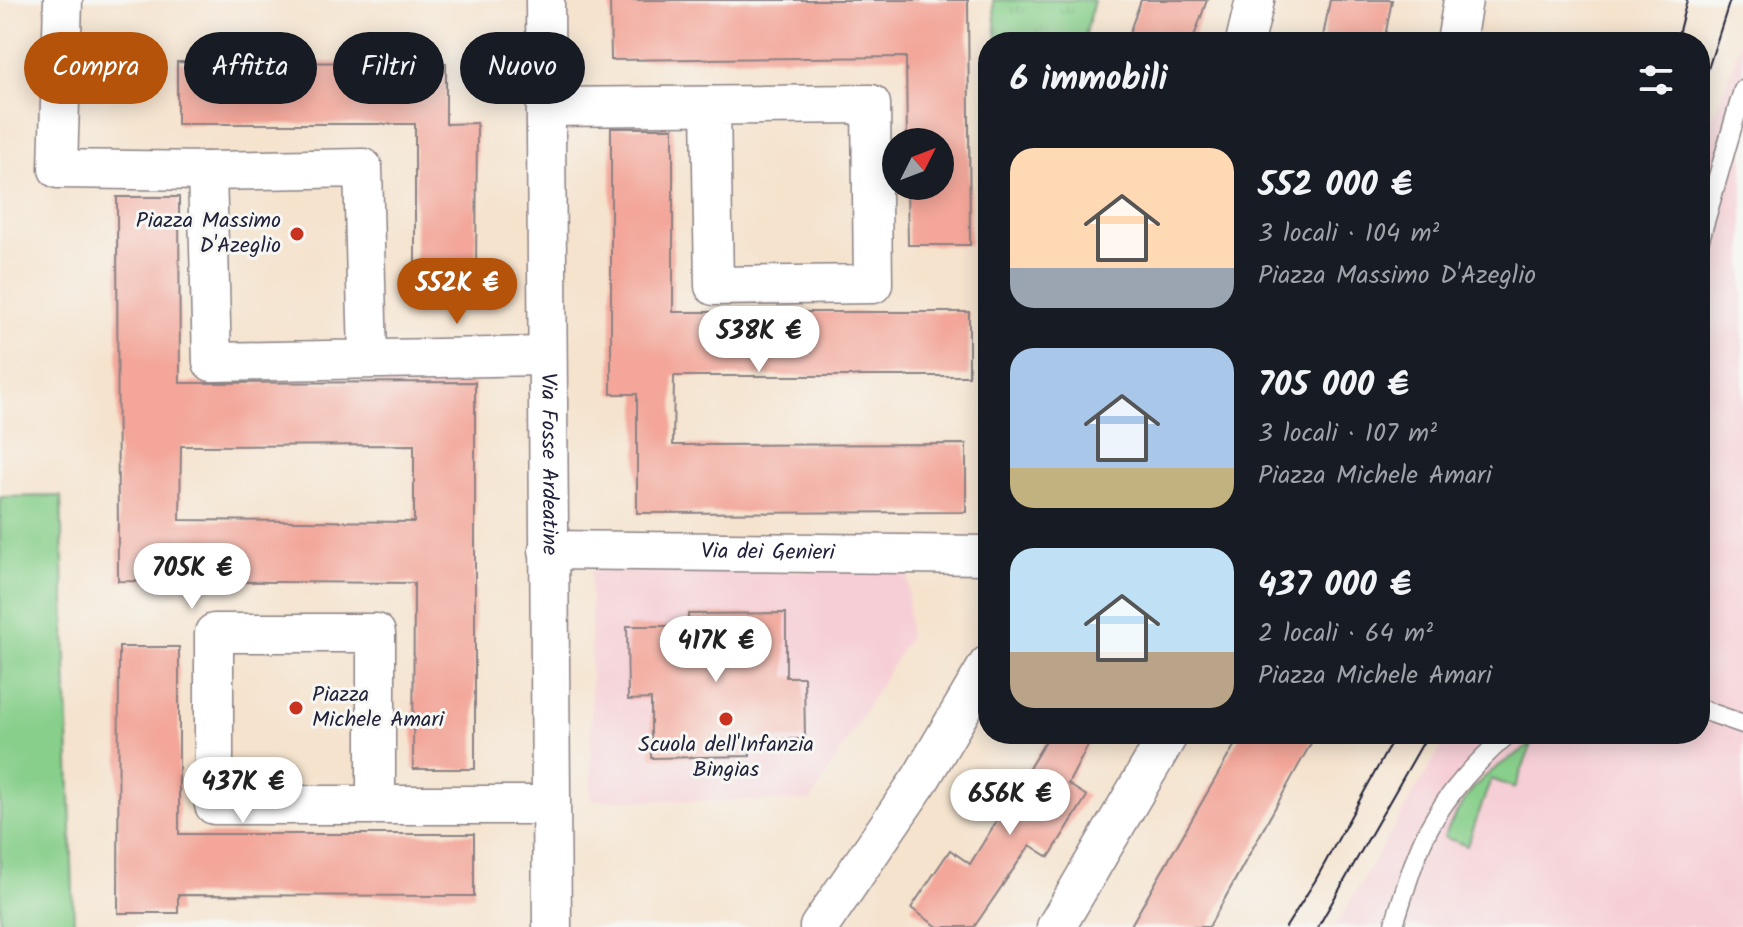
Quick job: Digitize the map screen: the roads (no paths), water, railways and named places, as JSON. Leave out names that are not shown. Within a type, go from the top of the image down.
[{"type":"street","points":[[63,0],[58,169],[207,171],[363,168],[368,358]]},
{"type":"street","name":"Via Fosse Ardeatine","points":[[545,0],[552,927]]},
{"type":"street","points":[[1247,32],[1255,0]]},
{"type":"street","points":[[1458,32],[1463,0]]},
{"type":"street","points":[[546,107],[871,104],[873,284],[714,286],[711,106]]},
{"type":"street","points":[[207,171],[212,362],[547,356]]},
{"type":"street","name":"Via dei Genieri","points":[[548,550],[978,555]]},
{"type":"street","points":[[376,805],[376,633],[214,633],[214,805],[376,805],[550,805]]},
{"type":"street","points":[[819,927],[921,778],[978,682]]},
{"type":"street","points":[[1056,927],[1163,744]]},
{"type":"lane","points":[[1710,204],[1743,90]]},
{"type":"lane","points":[[1710,712],[1743,724]]},
{"type":"lane","points":[[1393,927],[1427,830],[1476,762],[1497,744]]},
{"type":"tram line","points":[[1679,32],[1687,0]]},
{"type":"tram line","points":[[1710,63],[1730,0]]},
{"type":"tram line","points":[[1286,927],[1390,744]]},
{"type":"tram line","points":[[1318,927],[1422,744]]},
{"type":"place","name":"Piazza Massimo D'Azeglio","points":[[297,234]]},
{"type":"place","name":"Piazza Michele Amari","points":[[296,708]]},
{"type":"place","name":"Scuola dell'Infanzia Bingias","points":[[726,719]]}]
